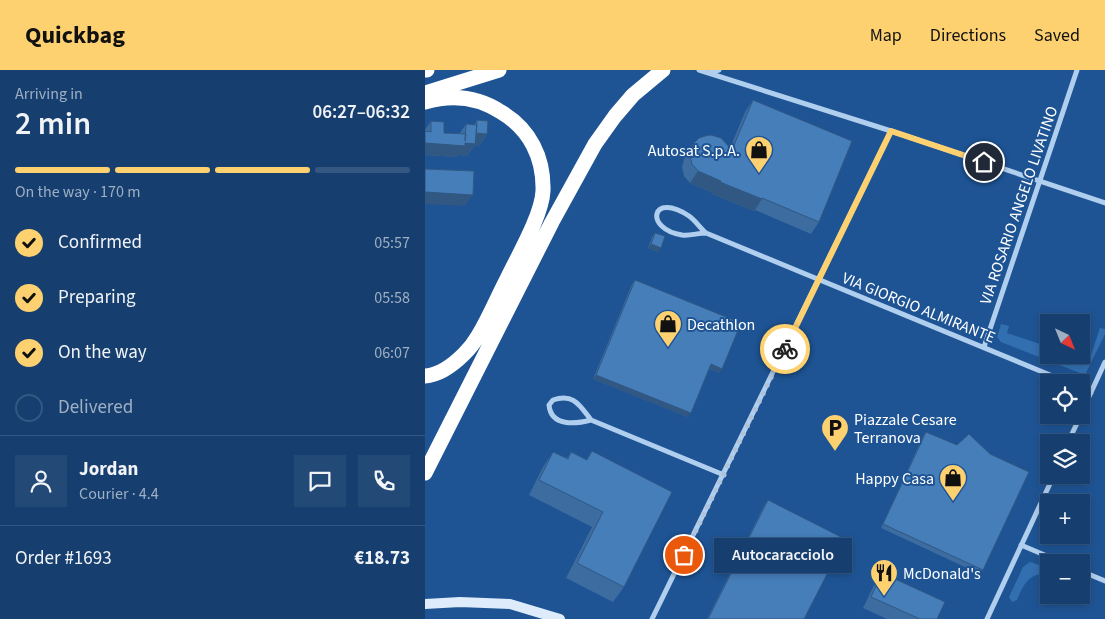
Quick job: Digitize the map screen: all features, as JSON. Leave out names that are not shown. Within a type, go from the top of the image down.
[{"type":"highway","points":[[425,92],[499,70]]},
{"type":"highway","points":[[425,473],[543,240],[595,144],[633,95],[663,70]]},
{"type":"highway","points":[[425,102],[451,97],[474,99],[494,107],[511,118],[526,132],[537,151],[543,173],[543,194],[531,229],[477,338],[465,354],[450,367],[425,376]]},
{"type":"street","points":[[699,70],[891,131],[1105,203]]},
{"type":"street","points":[[707,73],[719,70]]},
{"type":"street","name":"VIA ROSARIO ANGELO LIVATINO","points":[[984,347],[1077,70]]},
{"type":"street","points":[[652,619],[891,131]]},
{"type":"street","name":"VIA GIORGIO ALMIRANTE","points":[[706,233],[681,235],[664,228],[656,218],[657,212],[661,208],[667,207],[681,212],[694,220],[706,233],[1048,374]]},
{"type":"street","points":[[1091,393],[1105,362]]},
{"type":"street","points":[[591,420],[583,407],[567,398],[553,400],[549,406],[554,418],[571,424],[591,420],[724,475]]},
{"type":"street","points":[[987,619],[1049,484]]},
{"type":"street","points":[[1021,546],[1041,554]]},
{"type":"street","points":[[1090,575],[1105,581]]},
{"type":"street","points":[[425,604],[460,602],[510,604],[560,619]]},
{"type":"shaded area","points":[[1001,324],[1009,326],[1007,333],[1040,344],[1040,357],[1001,342],[997,337]]},
{"type":"shaded area","points":[[1100,328],[1105,329],[1105,334],[1085,374],[1057,364],[1090,364],[1090,358]]},
{"type":"shaded area","points":[[1030,562],[1040,565],[1040,574],[1032,577],[1024,585],[1017,600],[1012,602],[1009,597],[1023,567]]},
{"type":"building","name":"Autosat S.p.A.","points":[[753,100],[852,141],[819,222],[720,182],[698,171],[692,164],[690,155],[693,144],[699,138],[711,135],[721,138],[732,150]]},
{"type":"building","points":[[477,120],[488,121],[487,134],[476,133]]},
{"type":"building","points":[[431,121],[444,122],[444,133],[465,134],[466,124],[477,125],[475,144],[465,143],[465,146],[425,143],[425,131],[431,132]]},
{"type":"building","points":[[425,169],[474,171],[473,195],[425,192]]},
{"type":"building","points":[[655,233],[665,236],[661,248],[651,244]]},
{"type":"building","name":"Decathlon","points":[[635,280],[741,323],[722,369],[711,364],[691,413],[596,375]]},
{"type":"building","name":"Happy Casa","points":[[926,432],[957,445],[969,434],[990,454],[1029,472],[983,570],[883,524]]},
{"type":"building","points":[[592,451],[672,492],[624,587],[577,563],[603,512],[539,480],[553,452],[568,459],[571,452],[587,460]]},
{"type":"building","points":[[768,500],[845,539],[804,619],[708,619]]},
{"type":"building","points":[[882,573],[945,602],[937,619],[920,619],[871,597]]},
{"type":"way so far","points":[[684,555],[785,349]]},
{"type":"place","name":"Autosat S.p.A.","points":[[759,174]]},
{"type":"place","name":"Decathlon","points":[[668,348]]},
{"type":"place","name":"Piazzale Cesare Terranova","points":[[835,452]]},
{"type":"place","name":"Happy Casa","points":[[953,502]]},
{"type":"place","name":"Autocaracciolo","points":[[684,555]]},
{"type":"place","name":"McDonald's","points":[[884,597]]},
{"type":"route","points":[[785,349],[891,131],[984,162]]}]
